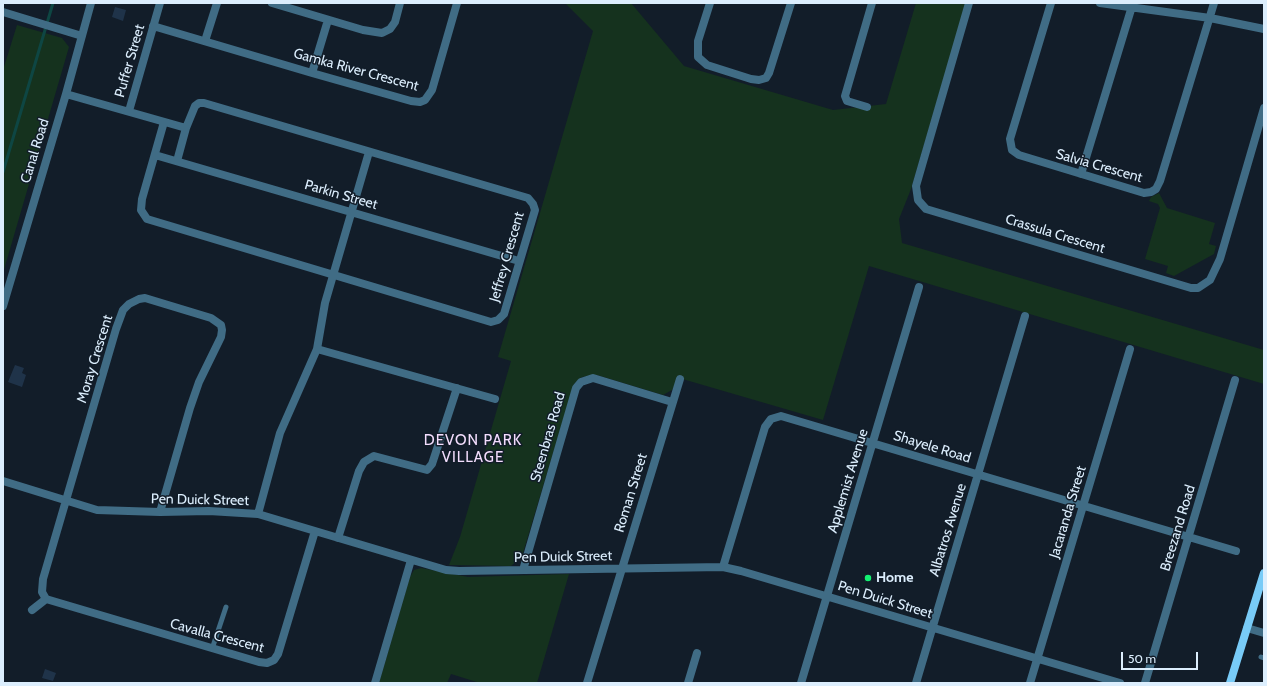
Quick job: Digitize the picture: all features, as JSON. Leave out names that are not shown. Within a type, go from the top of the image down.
[{"type":"street","name":"Canal Road","points":[[3,306],[66,94],[79,35],[91,3]]},
{"type":"street","name":"Puffer Street","points":[[66,94],[129,111],[160,3]]},
{"type":"street","points":[[205,41],[217,3]]},
{"type":"street","points":[[272,3],[363,30],[382,33],[390,29],[395,22],[400,3]]},
{"type":"street","name":"Gamka River Crescent","points":[[153,26],[312,73],[411,101],[420,102],[425,100],[432,90],[457,3]]},
{"type":"street","points":[[710,3],[698,41],[698,57],[707,65],[751,79],[759,80],[766,78],[769,73],[791,3]]},
{"type":"street","points":[[867,107],[849,102],[845,96],[872,3]]},
{"type":"street","name":"Crassula Crescent","points":[[970,3],[916,186],[918,200],[926,209],[1191,288],[1198,288],[1210,280],[1220,259],[1264,108]]},
{"type":"street","name":"Salvia Crescent","points":[[1051,3],[1010,139],[1012,150],[1019,156],[1144,193],[1151,192],[1156,189],[1167,161],[1210,18]]},
{"type":"street","points":[[1100,3],[1132,5],[1264,29]]},
{"type":"street","points":[[1210,18],[1214,3]]},
{"type":"street","points":[[1082,174],[1132,5]]},
{"type":"street","points":[[3,12],[79,35]]},
{"type":"street","points":[[312,73],[328,20]]},
{"type":"street","name":"Jeffrey Crescent","points":[[164,122],[141,204],[141,210],[147,219],[491,322],[502,317],[507,308],[519,261],[535,210],[533,204],[528,198],[204,103],[199,103],[195,106],[186,128],[177,161]]},
{"type":"street","points":[[129,111],[186,128]]},
{"type":"street","points":[[258,514],[280,433],[317,349],[325,303],[369,152]]},
{"type":"street","name":"Parkin Street","points":[[155,155],[519,261]]},
{"type":"street","name":"Applemist Avenue","points":[[801,683],[919,287]]},
{"type":"street","name":"Moray Crescent","points":[[66,501],[123,310],[134,301],[145,298],[211,318],[221,325],[222,330],[221,337],[199,382],[190,408],[160,512]]},
{"type":"street","name":"Albatros Avenue","points":[[916,683],[1025,316]]},
{"type":"street","points":[[317,349],[495,399]]},
{"type":"street","name":"Jacaranda Street","points":[[1030,683],[1130,349]]},
{"type":"street","name":"Steenbras Road","points":[[523,570],[576,388],[581,382],[593,378],[672,402]]},
{"type":"street","name":"Roman Street","points":[[587,683],[680,379]]},
{"type":"street","name":"Breezand Road","points":[[1145,683],[1235,380]]},
{"type":"street","points":[[338,538],[359,471],[364,462],[370,458],[380,457],[426,470],[432,464],[457,388]]},
{"type":"street","name":"Shayele Road","points":[[723,568],[765,428],[771,419],[781,416],[1236,551]]},
{"type":"street","name":"Pen Duick Street","points":[[3,481],[97,510],[160,512],[209,511],[258,514],[411,560],[459,571],[723,568],[741,571],[1120,683]]},
{"type":"street","points":[[32,610],[46,599],[42,592],[43,579],[66,501]]},
{"type":"street","name":"Cavalla Crescent","points":[[46,599],[263,663],[270,662],[276,657],[315,531]]},
{"type":"street","points":[[375,683],[411,560]]},
{"type":"street","points":[[1230,683],[1264,573]]},
{"type":"street","points":[[1247,628],[1264,633]]},
{"type":"street","points":[[688,683],[697,653]]},
{"type":"lane","points":[[212,648],[226,607]]},
{"type":"green space","points":[[565,3],[631,3],[684,66],[833,110],[886,104],[916,3],[966,3],[911,189],[899,219],[902,243],[1264,350],[1264,384],[869,266],[823,420],[679,378],[672,390],[663,395],[597,375],[582,377],[574,384],[522,556],[511,566],[449,565],[460,537],[511,361],[498,357],[593,31]]},
{"type":"green space","points":[[17,25],[62,38],[69,47],[3,273],[3,70]]},
{"type":"green space","points":[[1159,193],[1167,208],[1215,223],[1209,244],[1216,246],[1214,254],[1174,276],[1166,273],[1168,266],[1145,259],[1160,208],[1158,204],[1149,201],[1151,197]]},
{"type":"green space","points":[[421,568],[468,577],[569,574],[537,683],[480,683],[451,674],[447,683],[379,683],[410,577],[414,570]]},
{"type":"building","points":[[115,7],[126,10],[123,21],[112,17]]},
{"type":"building","points":[[15,365],[24,368],[22,373],[26,375],[22,387],[8,382]]},
{"type":"building","points":[[45,669],[56,673],[53,681],[42,678]]},
{"type":"waterway","points":[[3,172],[53,3]]},
{"type":"place","name":"Home","points":[[868,578]]},
{"type":"district","name":"DEVON PARK VILLAGE","points":[[473,450]]}]
